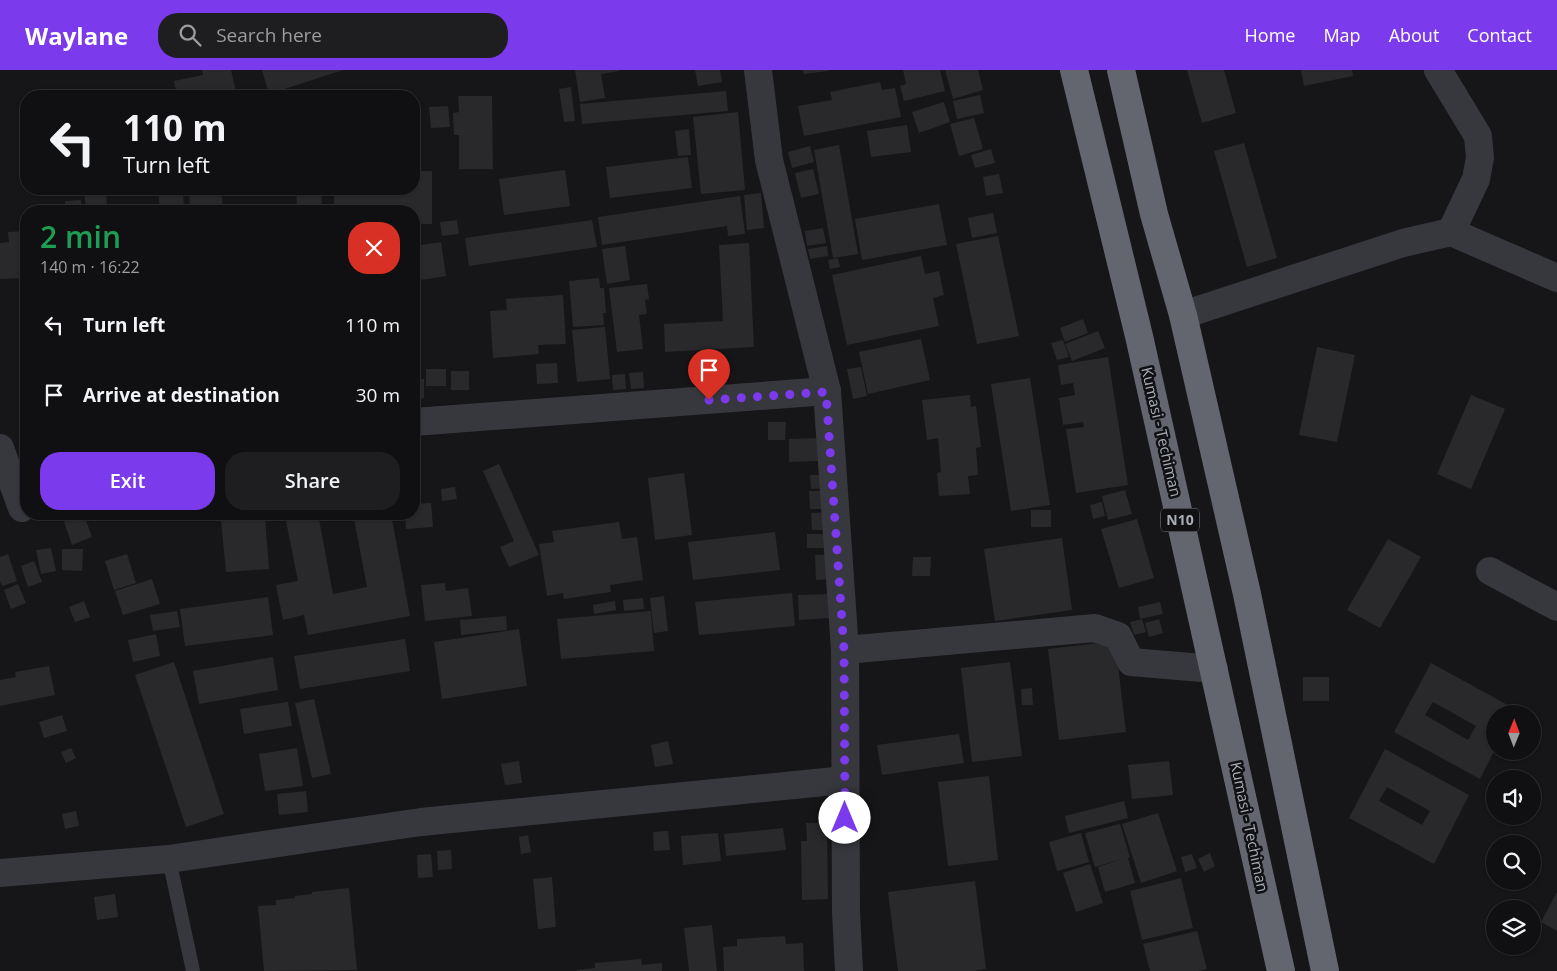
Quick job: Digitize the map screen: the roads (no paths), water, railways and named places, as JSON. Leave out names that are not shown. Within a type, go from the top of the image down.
[{"type":"highway","name":"Kumasi - Techiman","points":[[1074,70],[1139,336],[1281,971]]},
{"type":"highway","points":[[1121,70],[1154,214],[1184,315],[1247,594],[1325,971]]},
{"type":"street","points":[[758,70],[769,160],[826,392],[844,650],[846,912],[849,971]]},
{"type":"street","points":[[1438,70],[1478,136],[1480,158],[1476,179],[1451,232]]},
{"type":"street","points":[[1184,315],[1403,243],[1451,232],[1557,278]]},
{"type":"street","points":[[420,422],[826,392]]},
{"type":"street","points":[[0,448],[16,510]]},
{"type":"street","points":[[1490,571],[1557,607]]},
{"type":"street","points":[[844,650],[1095,628],[1118,636],[1131,662],[1214,669]]},
{"type":"street","points":[[0,873],[170,859],[421,822],[845,780]]},
{"type":"lane","points":[[170,859],[193,971]]}]
